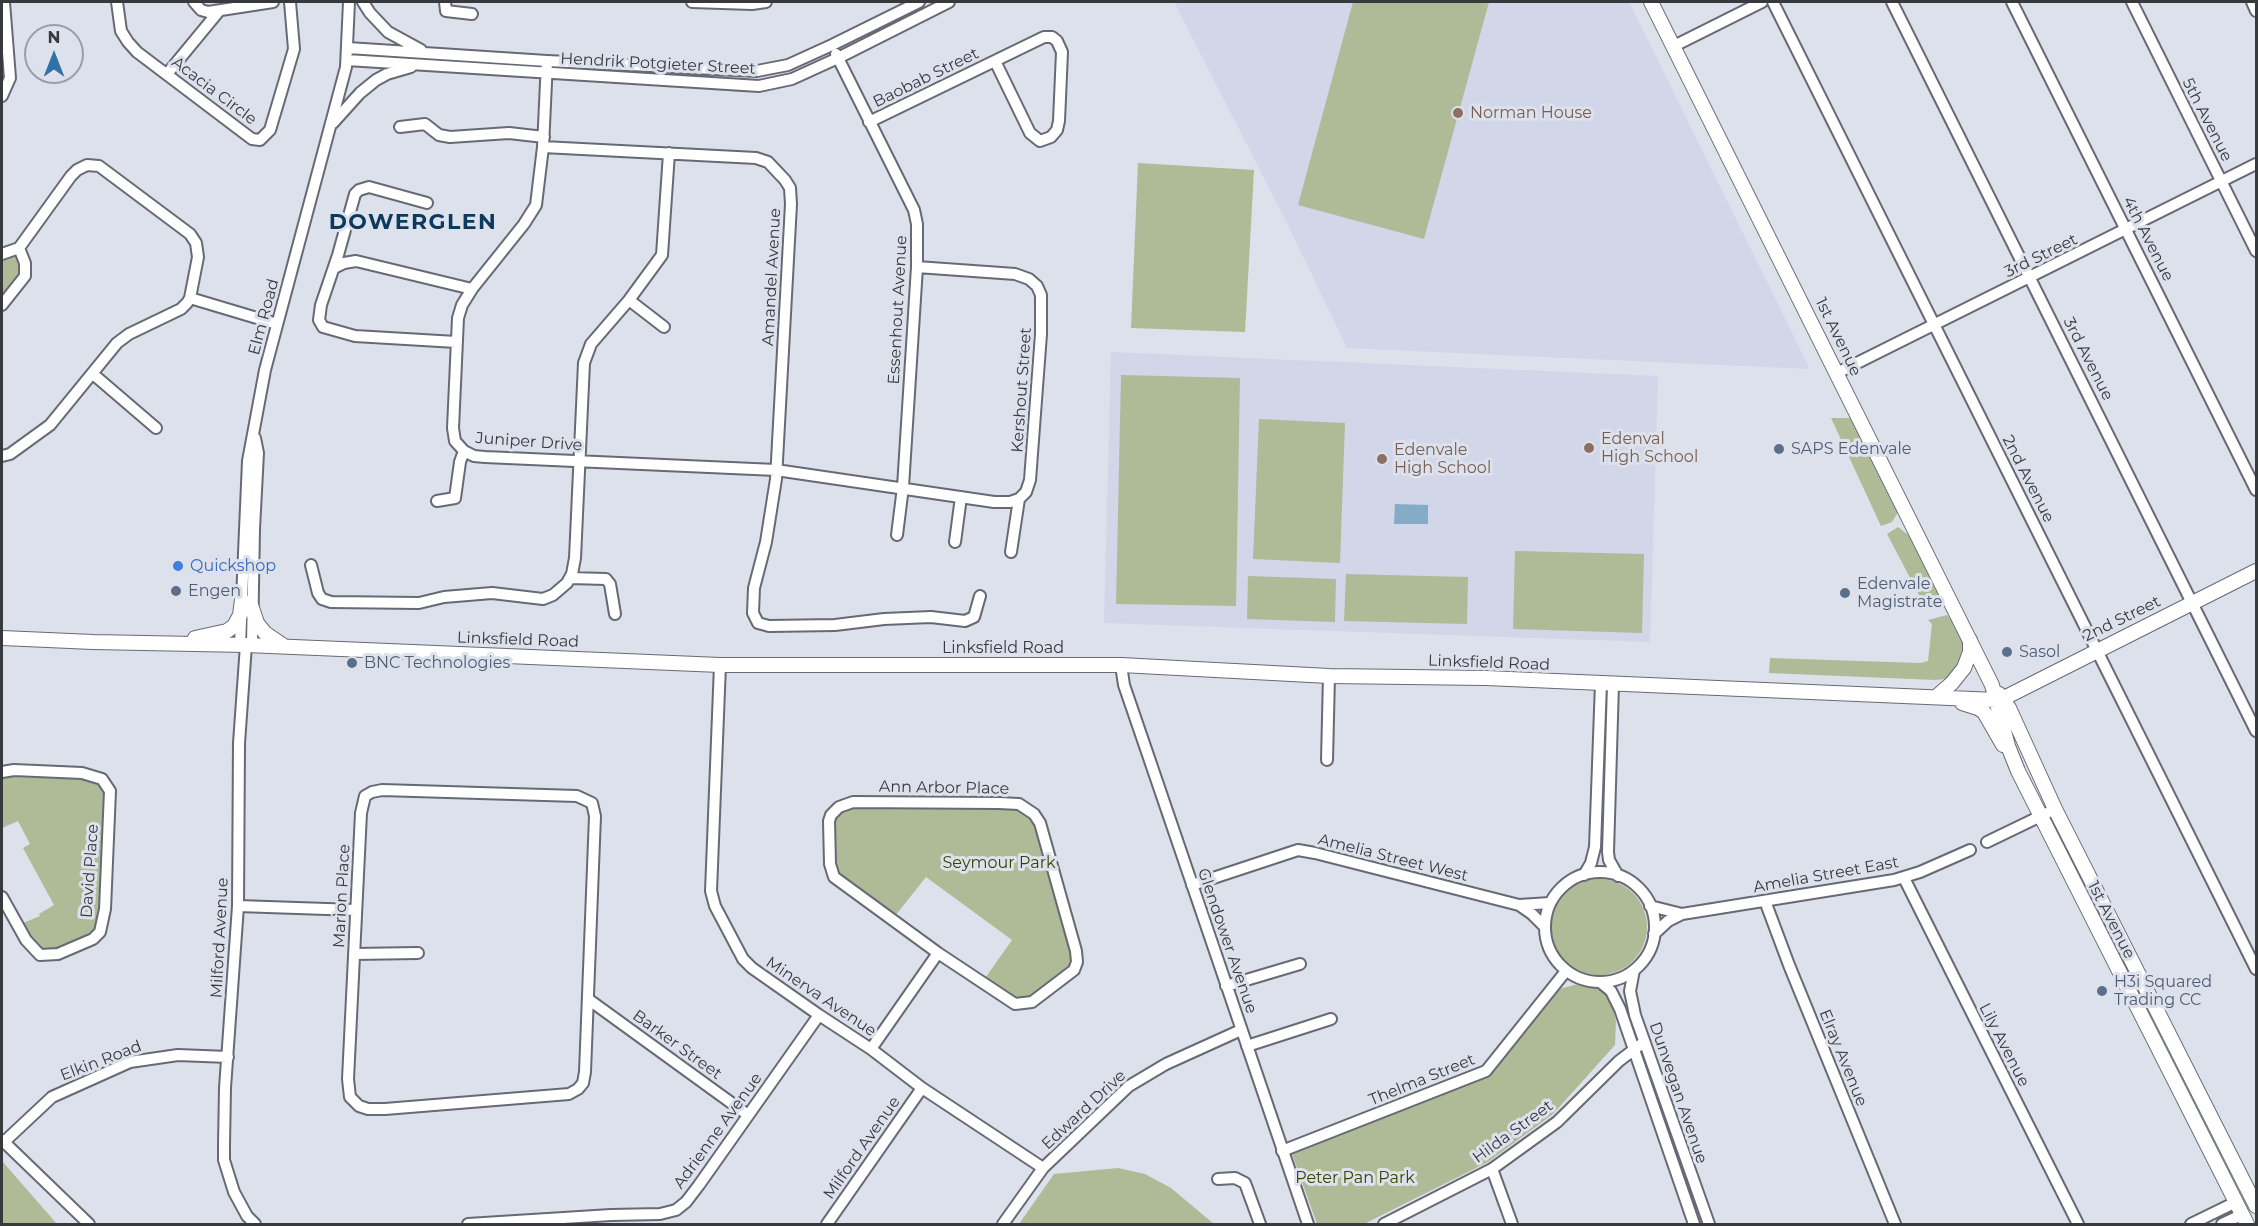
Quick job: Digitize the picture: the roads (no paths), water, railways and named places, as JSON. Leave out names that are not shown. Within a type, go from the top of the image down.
[{"type":"main road","name":"1st Avenue","points":[[1652,2],[2125,949],[2256,1202]]},
{"type":"main road","name":"2nd Street","points":[[1998,695],[2097,650],[2256,571]]},
{"type":"main road","points":[[175,643],[228,631],[234,626],[247,603]]},
{"type":"main road","points":[[247,603],[265,633],[284,647]]},
{"type":"main road","name":"Linksfield Road","points":[[2,638],[246,645],[720,665],[1121,665],[1329,676],[1607,683],[1941,698],[1998,695]]},
{"type":"main road","points":[[1970,640],[1970,652],[1964,668],[1941,698],[1981,710],[2012,759]]},
{"type":"main road","name":"1st Avenue","points":[[1998,695],[2012,759],[2241,1214]]},
{"type":"main road","points":[[2110,955],[2125,949]]},
{"type":"main road","points":[[2200,1134],[2216,1125]]},
{"type":"main road","points":[[2241,1214],[2256,1202]]},
{"type":"street","points":[[2,96],[10,78],[4,2]]},
{"type":"street","name":"Acacia Circle","points":[[117,2],[121,31],[128,42],[252,139],[260,140],[270,130],[294,49],[290,2]]},
{"type":"street","points":[[194,2],[201,10],[219,11],[273,2]]},
{"type":"street","name":"Elm Road","points":[[247,603],[258,453],[254,432],[265,370],[332,124],[347,60],[350,2]]},
{"type":"street","points":[[363,2],[388,32],[427,52]]},
{"type":"street","points":[[444,2],[446,11],[472,14]]},
{"type":"street","points":[[692,2],[752,4],[766,2]]},
{"type":"street","name":"Hendrik Potgieter Street","points":[[348,48],[547,61],[757,71],[788,65],[919,2]]},
{"type":"street","name":"Hendrik Potgieter Street","points":[[347,60],[759,86],[792,79],[949,2]]},
{"type":"street","points":[[1674,46],[1762,2]]},
{"type":"street","name":"2nd Avenue","points":[[1773,2],[2256,969]]},
{"type":"street","name":"3rd Avenue","points":[[1892,2],[2256,730]]},
{"type":"street","name":"4th Avenue","points":[[2012,2],[2256,490]]},
{"type":"street","name":"5th Avenue","points":[[2132,2],[2256,251]]},
{"type":"street","points":[[2252,2],[2256,11]]},
{"type":"street","points":[[167,74],[219,11]]},
{"type":"street","name":"Baobab Street","points":[[870,122],[1044,37],[1052,37],[1059,43],[1062,57],[1059,121],[1051,137],[1040,141],[1030,133],[995,61]]},
{"type":"street","name":"Essenhout Avenue","points":[[832,45],[914,210],[918,231],[903,487],[897,535]]},
{"type":"street","name":"Juniper Drive","points":[[547,61],[538,195],[531,214],[472,289],[460,310],[456,342],[453,428],[455,441],[464,451],[474,456],[776,470],[903,487]]},
{"type":"street","points":[[332,124],[360,93],[376,80],[399,70],[432,65]]},
{"type":"street","name":"Amandel Avenue","points":[[400,127],[425,124],[439,135],[450,137],[508,133],[543,142],[761,159],[775,168],[790,188],[791,204],[776,470],[763,554],[757,574],[753,605],[756,619],[762,625],[835,625],[917,617],[965,621],[974,617],[980,596]]},
{"type":"street","points":[[311,565],[318,593],[322,599],[331,602],[419,603],[444,597],[492,593],[543,599],[553,595],[570,579],[575,558],[585,355],[591,344],[662,255],[669,153]]},
{"type":"street","name":"3rd Street","points":[[1838,373],[2256,164]]},
{"type":"street","points":[[2,254],[19,248],[71,176],[87,165],[99,166],[194,239],[198,257],[190,298],[180,309],[129,334],[117,343],[41,434],[10,454],[2,456]]},
{"type":"street","points":[[427,203],[379,188],[369,187],[355,194],[342,244],[319,314],[323,327],[355,336],[456,342]]},
{"type":"street","points":[[342,244],[346,254],[356,261],[472,289]]},
{"type":"street","points":[[2,305],[26,276],[25,263],[19,248]]},
{"type":"street","points":[[334,268],[356,261]]},
{"type":"street","name":"Kershout Street","points":[[917,267],[1015,274],[1029,279],[1037,286],[1041,295],[1041,334],[1030,480],[1026,492],[1019,499],[1011,552]]},
{"type":"street","points":[[190,298],[277,324]]},
{"type":"street","points":[[628,300],[664,327]]},
{"type":"street","points":[[93,374],[156,428]]},
{"type":"street","points":[[437,501],[453,500],[456,496],[460,462],[464,451]]},
{"type":"street","points":[[903,487],[1001,502],[1019,499]]},
{"type":"street","points":[[955,542],[961,497]]},
{"type":"street","points":[[570,579],[606,579],[610,584],[615,614]]},
{"type":"street","name":"Milford Avenue","points":[[247,603],[239,743],[238,906],[225,1088],[225,1160],[234,1192],[247,1216],[255,1224]]},
{"type":"street","name":"Minerva Avenue","points":[[720,665],[711,891],[715,906],[747,963],[819,1016],[871,1049],[922,1088],[1043,1168]]},
{"type":"street","name":"Glendower Avenue","points":[[1121,665],[1124,685],[1308,1224]]},
{"type":"street","points":[[1327,760],[1329,676]]},
{"type":"street","points":[[1584,875],[1595,852],[1598,781],[1607,683]]},
{"type":"street","points":[[1607,683],[1611,781],[1608,852],[1609,860],[1618,876]]},
{"type":"street","name":"David Place","points":[[2,772],[14,770],[82,773],[102,779],[110,791],[105,909],[100,932],[93,939],[58,954],[39,955],[26,940],[2,897]]},
{"type":"street","points":[[1598,781],[1611,781]]},
{"type":"street","name":"Marion Place","points":[[382,790],[578,795],[587,799],[594,807],[585,1072],[583,1083],[578,1089],[569,1094],[368,1109],[358,1106],[348,1092],[354,954],[365,796],[382,790]]},
{"type":"street","name":"Ann Arbor Place","points":[[853,802],[999,803],[1019,804],[1034,814],[1042,830],[1076,951],[1077,962],[1074,970],[1032,1002],[1015,1004],[938,953],[834,877],[830,864],[829,821],[831,815],[839,807],[853,802]]},
{"type":"street","points":[[1987,842],[2055,809]]},
{"type":"street","name":"Amelia Street West","points":[[1191,885],[1292,851],[1304,850],[1519,905],[1550,903]]},
{"type":"street","name":"Amelia Street East","points":[[1654,934],[1668,921],[1682,914],[1904,878],[1970,850]]},
{"type":"street","points":[[1604,873],[1629,881],[1642,892],[1650,906],[1654,922],[1650,950],[1642,963],[1616,980],[1600,982],[1583,979],[1566,971],[1548,946],[1545,927],[1550,903],[1564,886],[1584,875],[1604,873]]},
{"type":"street","name":"Lily Avenue","points":[[1904,878],[2078,1224]]},
{"type":"street","name":"Elray Avenue","points":[[1765,902],[1895,1224]]},
{"type":"street","name":"Amelia Street West","points":[[1519,905],[1545,927]]},
{"type":"street","points":[[238,906],[356,910]]},
{"type":"street","name":"Amelia Street East","points":[[1650,906],[1682,914]]},
{"type":"street","points":[[354,954],[418,953]]},
{"type":"street","points":[[871,1049],[938,953]]},
{"type":"street","points":[[1226,986],[1300,964]]},
{"type":"street","name":"Dunvegan Avenue","points":[[1634,970],[1631,998],[1644,1042],[1709,1224]]},
{"type":"street","name":"Thelma Street","points":[[1282,1151],[1486,1071],[1510,1038],[1566,971]]},
{"type":"street","name":"Dunvegan Avenue","points":[[1600,982],[1614,995],[1694,1224]]},
{"type":"street","name":"Barker Street","points":[[588,999],[748,1116]]},
{"type":"street","name":"Adrienne Avenue","points":[[468,1224],[660,1214],[676,1209],[686,1202],[819,1016]]},
{"type":"street","points":[[1247,1046],[1331,1019]]},
{"type":"street","name":"Edward Drive","points":[[1004,1224],[1043,1168],[1129,1086],[1166,1064],[1241,1030]]},
{"type":"street","name":"Hilda Street","points":[[1384,1224],[1492,1169],[1557,1122],[1619,1060],[1644,1042]]},
{"type":"street","name":"Elkin Road","points":[[3,1141],[52,1097],[130,1062],[178,1054],[228,1057]]},
{"type":"street","name":"Milford Avenue","points":[[827,1224],[922,1088]]},
{"type":"street","points":[[3,1141],[89,1224]]},
{"type":"street","points":[[1675,1171],[1688,1167]]},
{"type":"street","points":[[1492,1169],[1512,1224]]},
{"type":"street","points":[[1218,1179],[1235,1178],[1245,1183],[1260,1224]]},
{"type":"street","points":[[2191,1224],[2241,1214]]},
{"type":"street","points":[[2223,1224],[2241,1214]]},
{"type":"water","points":[[1395,504],[1428,505],[1428,524],[1394,524]]},
{"type":"place","name":"Norman House","points":[[1458,113]]},
{"type":"place","name":"Edenval High School","points":[[1589,448]]},
{"type":"place","name":"SAPS Edenvale","points":[[1779,449]]},
{"type":"place","name":"Edenvale High School","points":[[1382,459]]},
{"type":"place","name":"Quickshop","points":[[178,566]]},
{"type":"place","name":"Engen","points":[[176,591]]},
{"type":"place","name":"Edenvale Magistrate","points":[[1845,593]]},
{"type":"place","name":"Sasol","points":[[2007,652]]},
{"type":"place","name":"BNC Technologies","points":[[352,663]]},
{"type":"place","name":"H3i Squared Trading CC","points":[[2102,991]]},
{"type":"district","name":"DOWERGLEN","points":[[413,223]]},
{"type":"park label","name":"Seymour Park","points":[[999,863]]},
{"type":"park label","name":"Peter Pan Park","points":[[1355,1178]]}]
